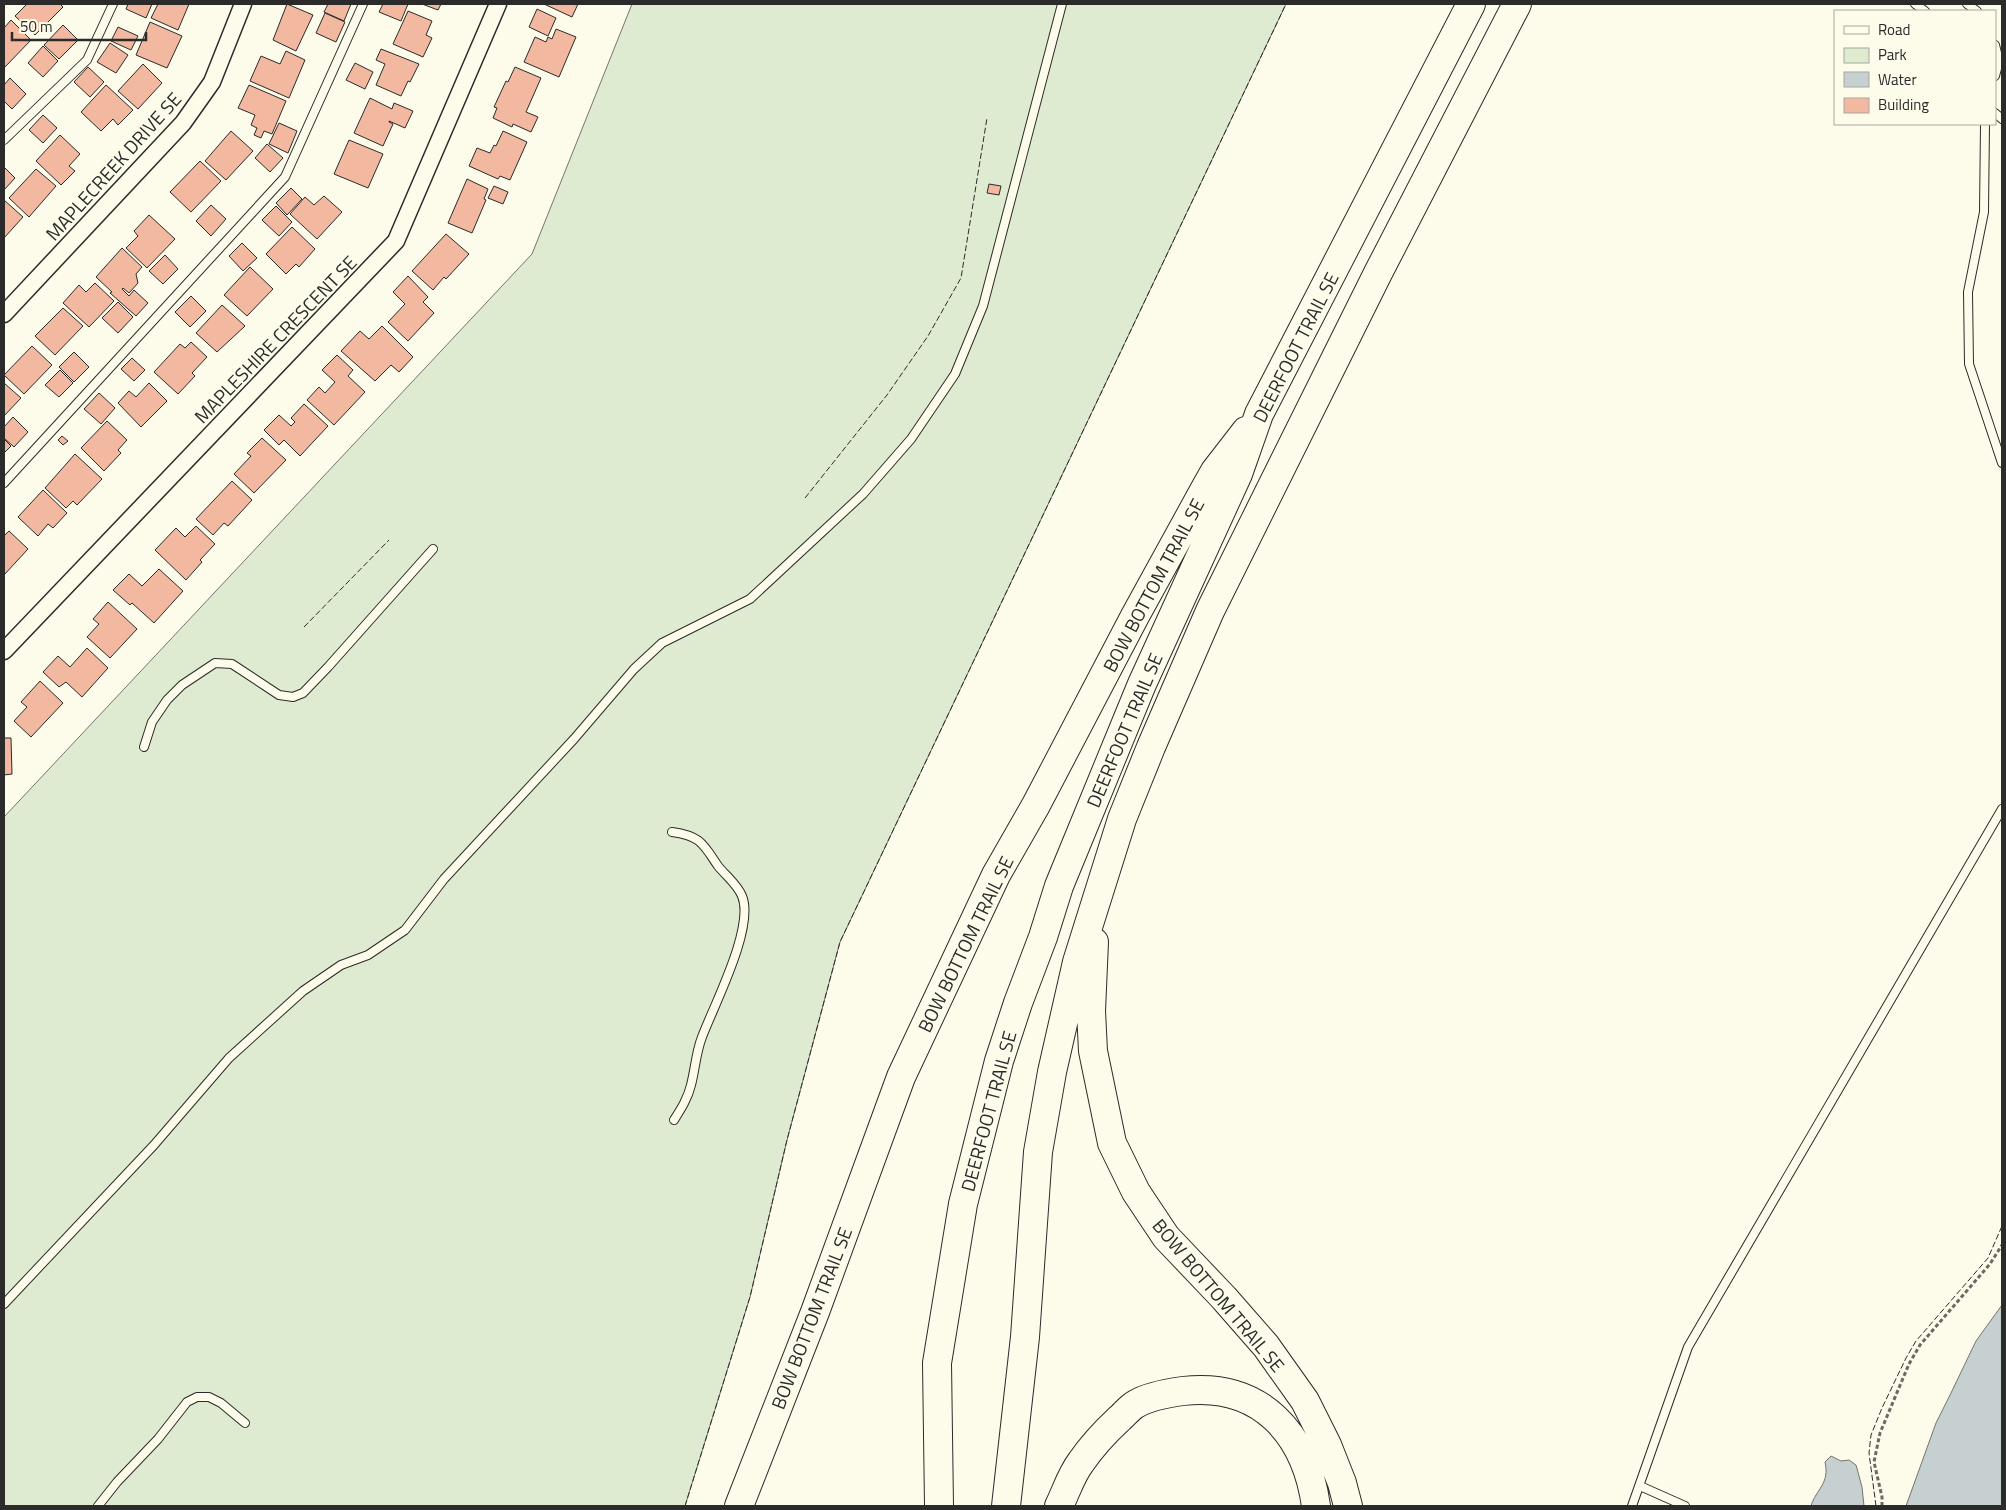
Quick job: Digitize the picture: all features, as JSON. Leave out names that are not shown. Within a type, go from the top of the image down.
[{"type":"highway","name":"DEERFOOT TRAIL SE","points":[[939,1506],[937,1363],[963,1204],[999,1061],[1018,1002],[1043,938],[1059,886],[1142,684],[1238,474],[1259,414],[1471,4]]},
{"type":"highway","name":"DEERFOOT TRAIL SE","points":[[1006,1506],[1025,1337],[1038,1152],[1063,1020],[1077,962],[1122,819],[1210,611],[1378,273],[1517,4]]},
{"type":"highway","name":"BOW BOTTOM TRAIL SE","points":[[739,1506],[815,1312],[901,1078],[996,875],[1036,805],[1135,616],[1207,485],[1215,471],[1259,414]]},
{"type":"highway","name":"BOW BOTTOM TRAIL SE","points":[[1096,901],[1091,1011],[1093,1052],[1112,1143],[1136,1192],[1166,1237],[1224,1298],[1266,1346],[1305,1401],[1328,1445],[1342,1482],[1348,1506]]},
{"type":"highway","points":[[1059,1506],[1079,1463],[1106,1432],[1136,1404],[1167,1393],[1196,1390],[1228,1393],[1244,1398],[1264,1409],[1287,1430],[1302,1458],[1314,1489],[1316,1506]]},
{"type":"street","name":"MAPLECREEK DRIVE SE","points":[[4,314],[183,124],[212,82],[243,4]]},
{"type":"street","name":"MAPLESHIRE CRESCENT SE","points":[[4,651],[396,241],[498,4]]},
{"type":"lane","points":[[4,140],[86,60],[113,4]]},
{"type":"lane","points":[[4,483],[285,177],[363,4]]},
{"type":"lane","points":[[4,1304],[154,1145],[229,1058],[303,991],[341,965],[368,955],[406,930],[444,879],[574,739],[634,669],[662,643],[750,599],[864,494],[911,439],[955,374],[983,306],[1062,4]]},
{"type":"lane","points":[[1996,47],[1999,60],[1996,72]]},
{"type":"lane","points":[[1985,125],[1984,212],[1968,292],[1969,364],[2002,463]]},
{"type":"lane","points":[[144,747],[152,722],[167,700],[182,685],[216,662],[232,664],[279,695],[293,697],[303,693],[433,549]]},
{"type":"lane","points":[[1632,1506],[1688,1347],[2002,809]]},
{"type":"lane","points":[[672,832],[700,840],[706,846],[720,868],[738,889],[742,897],[744,909],[744,920],[737,948],[702,1038],[690,1088],[674,1120]]},
{"type":"lane","points":[[98,1506],[117,1482],[158,1439],[186,1402],[197,1397],[209,1397],[227,1407],[245,1422]]},
{"type":"lane","points":[[1640,1486],[1685,1506]]},
{"type":"path","points":[[1882,1506],[1882,1497],[1874,1462],[1880,1433],[1908,1364],[1920,1345],[1990,1264],[2002,1245]]},
{"type":"green space","points":[[632,4],[1286,4],[840,942],[787,1140],[750,1297],[685,1506],[4,1506],[4,817],[532,254]]},
{"type":"water","points":[[2002,1305],[2002,1506],[1906,1506],[1936,1423],[1976,1341]]},
{"type":"water","points":[[1831,1456],[1841,1461],[1849,1460],[1856,1465],[1862,1487],[1864,1506],[1811,1506],[1826,1476],[1825,1462]]},
{"type":"building","points":[[27,4],[60,4],[63,7],[35,35],[15,16]]},
{"type":"building","points":[[128,4],[152,4],[146,18],[126,9]]},
{"type":"building","points":[[158,4],[189,4],[178,30],[151,18]]},
{"type":"building","points":[[287,4],[313,15],[296,51],[273,40]]},
{"type":"building","points":[[328,4],[351,4],[344,21],[324,12]]},
{"type":"building","points":[[383,4],[408,4],[401,21],[379,12]]},
{"type":"building","points":[[422,4],[441,4],[438,10]]},
{"type":"building","points":[[544,4],[578,4],[572,17]]},
{"type":"building","points":[[537,9],[556,18],[548,36],[529,27]]},
{"type":"building","points":[[408,11],[432,21],[426,35],[432,38],[423,57],[393,44]]},
{"type":"building","points":[[325,13],[345,22],[336,42],[316,33]]},
{"type":"building","points":[[11,20],[31,40],[4,68],[4,28]]},
{"type":"building","points":[[150,22],[182,36],[167,68],[136,55]]},
{"type":"building","points":[[63,25],[78,40],[59,59],[44,45]]},
{"type":"building","points":[[118,27],[138,36],[131,50],[111,41]]},
{"type":"building","points":[[556,29],[576,37],[559,77],[524,62],[535,37],[546,42],[548,37],[552,39]]},
{"type":"building","points":[[110,43],[128,55],[116,73],[97,62]]},
{"type":"building","points":[[43,46],[58,61],[43,77],[28,63]]},
{"type":"building","points":[[381,49],[419,64],[401,96],[376,85],[385,64],[376,60]]},
{"type":"building","points":[[286,51],[305,60],[289,98],[250,81],[261,56],[280,64]]},
{"type":"building","points":[[355,63],[373,72],[365,89],[346,80]]},
{"type":"building","points":[[143,64],[162,83],[138,109],[118,91]]},
{"type":"building","points":[[88,67],[104,82],[90,97],[74,82]]},
{"type":"building","points":[[515,67],[541,78],[526,112],[538,117],[531,132],[513,124],[512,127],[493,118],[497,108],[494,107]]},
{"type":"building","points":[[10,78],[26,94],[12,109],[4,101],[4,85]]},
{"type":"building","points":[[106,85],[133,110],[118,125],[113,119],[101,131],[81,112]]},
{"type":"building","points":[[249,85],[286,101],[272,134],[264,131],[261,138],[254,135],[257,128],[251,125],[255,115],[238,108]]},
{"type":"building","points":[[370,98],[392,109],[394,103],[413,111],[405,128],[389,121],[393,124],[383,146],[354,133]]},
{"type":"building","points":[[43,115],[57,128],[43,143],[29,130]]},
{"type":"building","points":[[279,123],[297,131],[288,153],[269,144]]},
{"type":"building","points":[[231,131],[253,151],[226,180],[205,161]]},
{"type":"building","points":[[503,131],[527,142],[510,180],[500,176],[498,179],[469,166],[477,148],[490,153],[494,145],[496,146]]},
{"type":"building","points":[[60,135],[80,154],[69,166],[75,171],[61,185],[36,161]]},
{"type":"building","points":[[349,140],[383,154],[368,188],[334,174]]},
{"type":"building","points":[[267,144],[283,158],[270,172],[255,158]]},
{"type":"building","points":[[200,161],[221,181],[191,212],[170,192]]},
{"type":"building","points":[[4,167],[15,178],[4,190]]},
{"type":"building","points":[[36,169],[56,186],[29,217],[9,198]]},
{"type":"building","points":[[467,179],[488,189],[484,199],[486,200],[472,233],[448,223]]},
{"type":"building","points":[[989,184],[1001,186],[999,195],[987,193]]},
{"type":"building","points":[[494,186],[508,192],[503,204],[488,198]]},
{"type":"building","points":[[291,188],[302,199],[287,215],[276,203]]},
{"type":"building","points":[[324,196],[342,212],[317,239],[290,214],[305,197],[314,205]]},
{"type":"building","points":[[4,200],[23,217],[4,238]]},
{"type":"building","points":[[211,205],[226,219],[211,236],[196,221]]},
{"type":"building","points":[[276,206],[292,222],[279,236],[262,220]]},
{"type":"building","points":[[149,215],[175,239],[147,268],[126,248],[138,236],[134,231]]},
{"type":"building","points":[[292,227],[315,249],[299,267],[296,264],[286,274],[266,254]]},
{"type":"building","points":[[446,234],[469,254],[433,290],[412,271]]},
{"type":"building","points":[[242,243],[257,258],[243,271],[229,256]]},
{"type":"building","points":[[122,248],[142,267],[136,274],[138,283],[129,293],[122,289],[129,296],[134,290],[148,303],[136,316],[110,293],[112,292],[96,277]]},
{"type":"building","points":[[165,255],[178,269],[163,284],[149,271]]},
{"type":"building","points":[[250,267],[273,289],[247,316],[224,295]]},
{"type":"building","points":[[408,276],[428,297],[423,302],[434,313],[408,341],[388,322],[405,304],[393,292]]},
{"type":"building","points":[[95,283],[114,301],[89,327],[63,303],[79,285],[86,292]]},
{"type":"building","points":[[191,296],[206,311],[190,327],[175,312]]},
{"type":"building","points":[[118,302],[133,317],[118,333],[102,318]]},
{"type":"building","points":[[222,305],[245,326],[217,352],[196,333]]},
{"type":"building","points":[[63,308],[83,326],[55,355],[35,336]]},
{"type":"building","points":[[382,326],[413,357],[399,372],[391,365],[375,381],[341,351],[360,331],[369,339]]},
{"type":"building","points":[[191,342],[207,357],[192,373],[195,376],[178,394],[154,372],[180,344],[185,348]]},
{"type":"building","points":[[32,346],[52,365],[24,394],[4,375]]},
{"type":"building","points":[[74,352],[89,367],[74,382],[59,367]]},
{"type":"building","points":[[337,355],[353,370],[348,376],[365,392],[334,425],[307,400],[319,387],[325,393],[335,382],[322,370]]},
{"type":"building","points":[[132,358],[145,370],[134,381],[121,369]]},
{"type":"building","points":[[60,370],[73,383],[59,397],[45,385]]},
{"type":"building","points":[[4,383],[21,398],[4,416]]},
{"type":"building","points":[[149,383],[167,401],[141,427],[118,403],[129,391],[136,397]]},
{"type":"building","points":[[99,393],[115,408],[101,424],[84,409]]},
{"type":"building","points":[[304,404],[328,426],[300,456],[284,440],[279,445],[264,430],[279,415],[291,426],[295,422],[291,418]]},
{"type":"building","points":[[13,417],[28,432],[14,447],[4,438],[4,427]]},
{"type":"building","points":[[107,421],[127,440],[118,450],[121,453],[104,471],[81,448]]},
{"type":"building","points":[[62,436],[68,441],[63,445],[58,440]]},
{"type":"building","points":[[262,438],[286,460],[254,493],[234,474],[251,456],[247,453]]},
{"type":"building","points":[[4,439],[11,446],[4,453]]},
{"type":"building","points":[[75,454],[102,479],[77,505],[73,501],[66,508],[45,488]]},
{"type":"building","points":[[232,481],[252,500],[228,526],[224,523],[213,535],[196,519]]},
{"type":"building","points":[[43,490],[67,513],[53,528],[48,524],[38,536],[18,517]]},
{"type":"building","points":[[196,526],[215,544],[200,560],[202,562],[186,580],[155,550],[176,528],[185,537]]},
{"type":"building","points":[[9,531],[28,549],[4,575],[4,536]]},
{"type":"building","points":[[159,569],[183,591],[154,623],[132,603],[130,605],[113,590],[129,574],[142,586]]},
{"type":"building","points":[[108,602],[137,629],[110,658],[87,637],[99,624],[93,619]]},
{"type":"building","points":[[87,648],[108,668],[82,697],[66,682],[59,687],[43,672],[58,656],[70,667]]},
{"type":"building","points":[[40,681],[63,703],[31,737],[14,721],[27,707],[21,702]]},
{"type":"building","points":[[4,738],[11,738],[12,774],[4,775]]},
{"type":"fence","points":[[685,1506],[750,1297],[787,1140],[840,942],[1286,4]]},
{"type":"fence","points":[[805,498],[887,395],[928,336],[961,278],[987,118]]},
{"type":"fence","points":[[304,627],[389,540]]},
{"type":"fence","points":[[1876,1506],[1869,1453],[1871,1435],[1882,1408],[1916,1341],[1988,1258],[2002,1226]]}]
